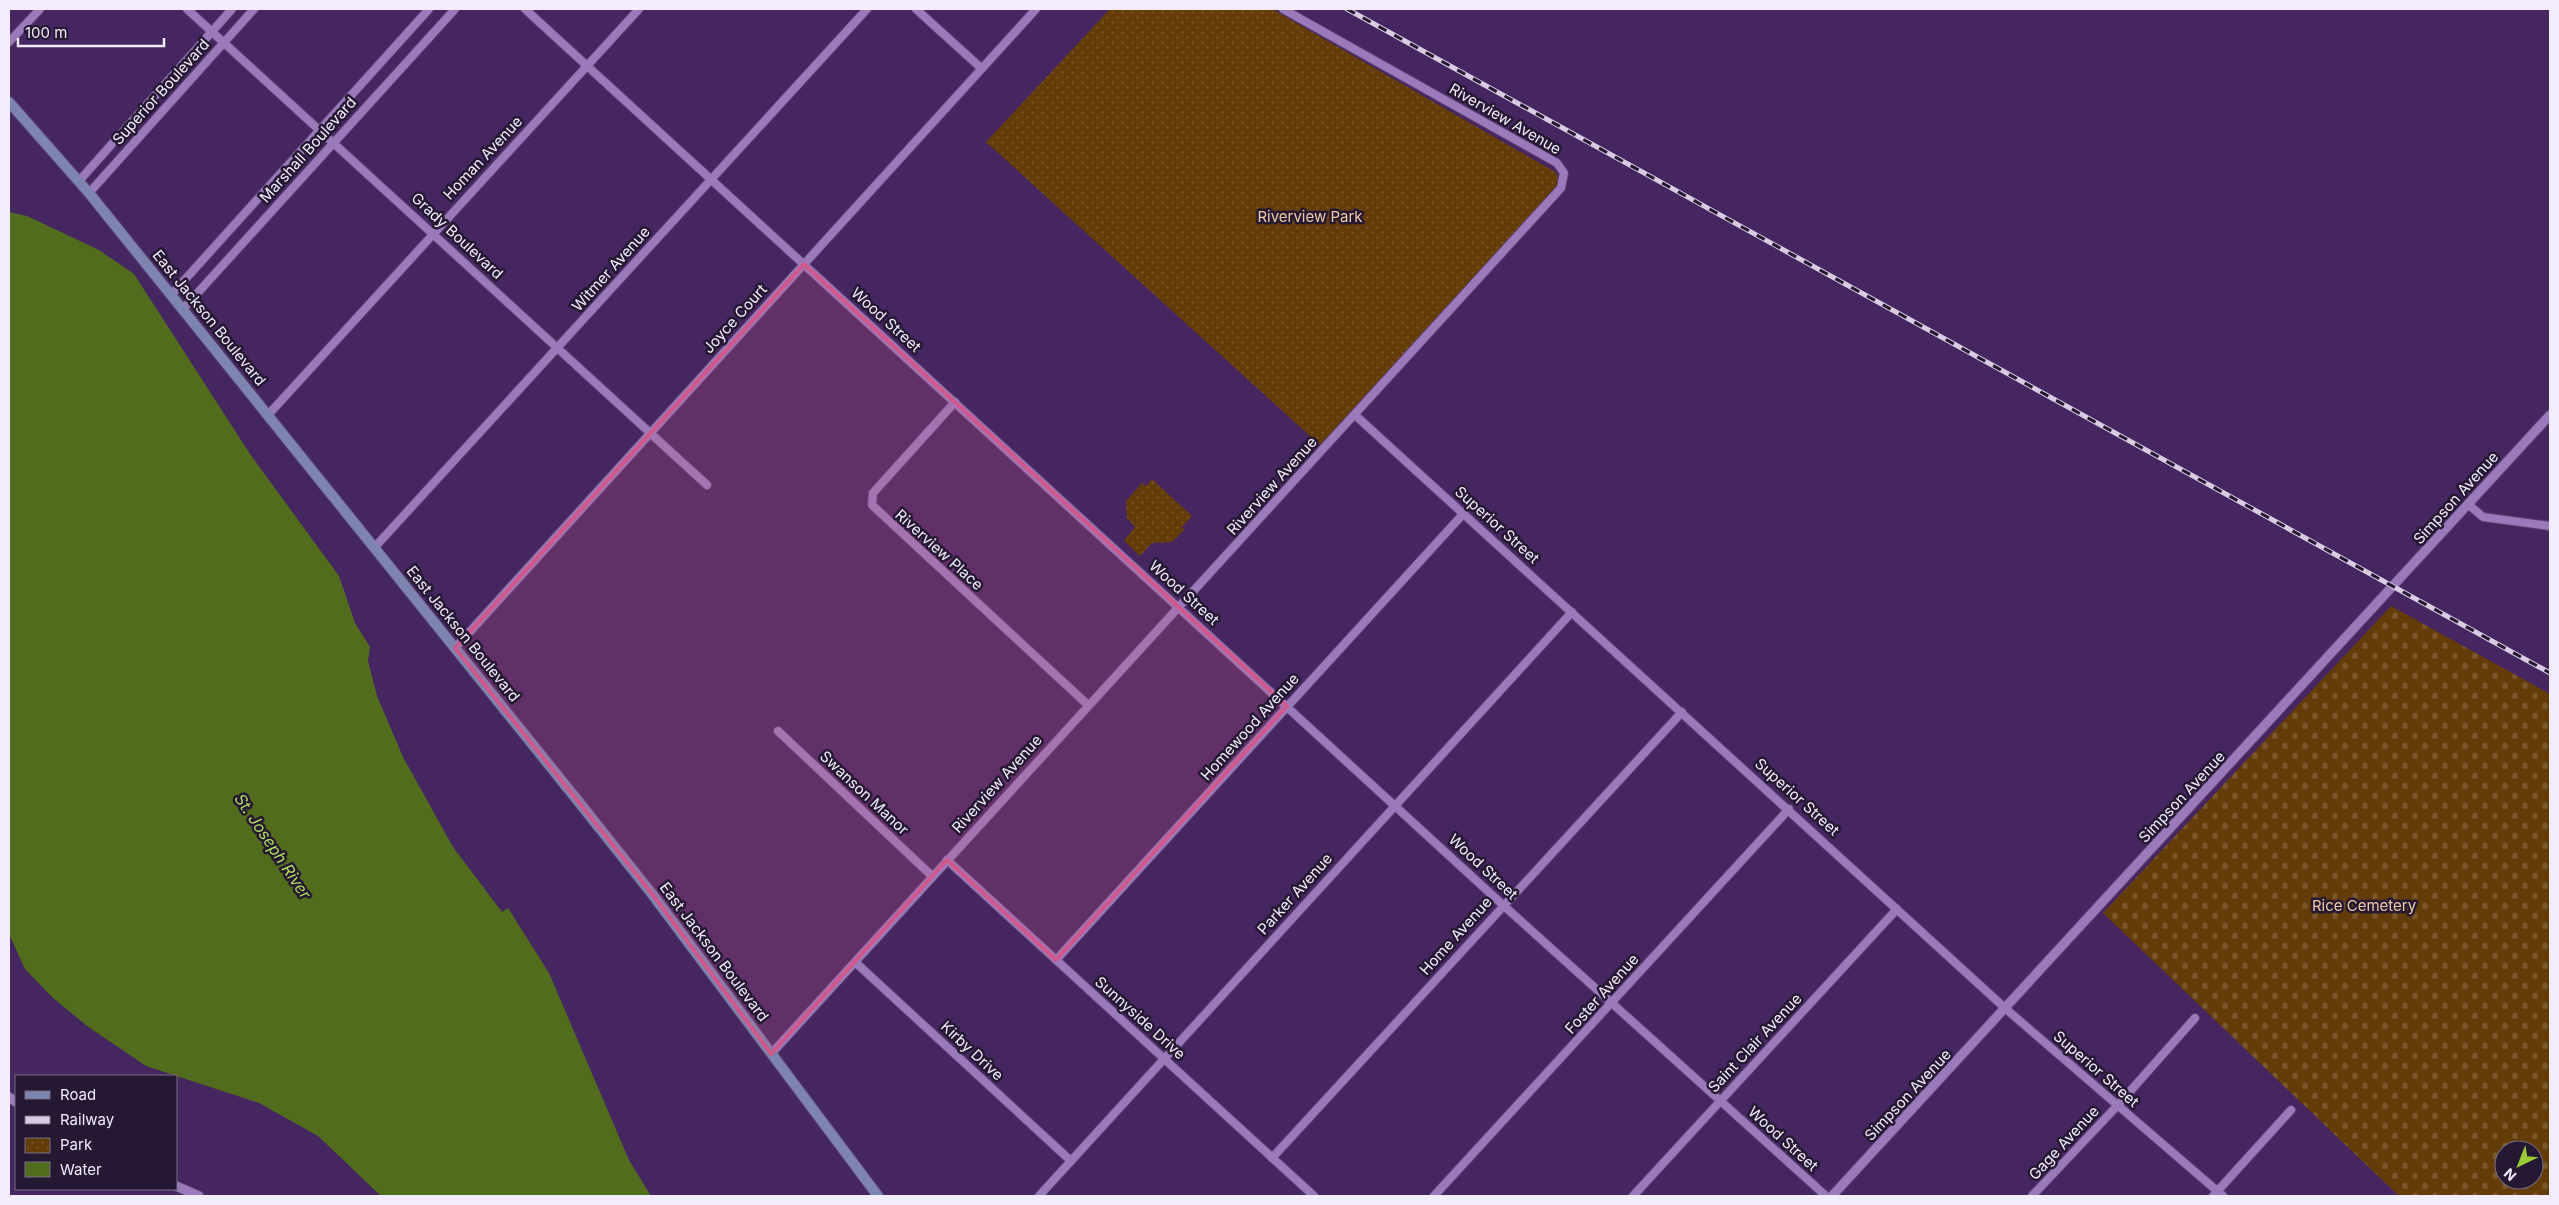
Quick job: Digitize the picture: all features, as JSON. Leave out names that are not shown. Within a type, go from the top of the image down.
[{"type":"main road","name":"East Jackson Boulevard","points":[[9,102],[79,181],[183,309],[652,894],[878,1196]]},
{"type":"street","points":[[9,42],[40,9]]},
{"type":"street","name":"Grady Boulevard","points":[[187,9],[334,141],[432,234],[707,485]]},
{"type":"street","name":"Superior Boulevard","points":[[79,181],[232,9]]},
{"type":"street","name":"Superior Boulevard","points":[[89,194],[254,9]]},
{"type":"street","name":"Marshall Boulevard","points":[[171,295],[429,9]]},
{"type":"street","name":"Marshall Boulevard","points":[[183,309],[455,9]]},
{"type":"street","name":"Wood Street","points":[[525,9],[1503,905],[1826,1196]]},
{"type":"street","name":"Homan Avenue","points":[[268,415],[639,9]]},
{"type":"street","name":"Witmer Avenue","points":[[374,548],[866,9]]},
{"type":"street","points":[[916,9],[981,68]]},
{"type":"street","name":"Joyce Court","points":[[455,648],[1036,9]]},
{"type":"street","name":"Riverview Avenue","points":[[771,1054],[1088,705],[1180,608],[1561,188],[1564,173],[1557,163],[1283,9]]},
{"type":"street","name":"Riverview Place","points":[[955,402],[873,493],[872,505],[1088,705]]},
{"type":"street","name":"Superior Street","points":[[1355,415],[2006,1009],[2218,1195]]},
{"type":"street","name":"Simpson Avenue","points":[[1832,1196],[2006,1009],[2550,415]]},
{"type":"street","points":[[2469,505],[2483,517],[2550,526]]},
{"type":"street","name":"Homewood Avenue","points":[[1056,960],[1464,513]]},
{"type":"street","name":"Parker Avenue","points":[[1038,1196],[1572,612]]},
{"type":"street","name":"Home Avenue","points":[[1272,1158],[1682,712]]},
{"type":"street","name":"Swanson Manor","points":[[778,731],[932,876]]},
{"type":"street","name":"Foster Avenue","points":[[1434,1196],[1789,809]]},
{"type":"street","name":"Sunnyside Drive","points":[[947,860],[1314,1196]]},
{"type":"street","name":"Saint Clair Avenue","points":[[1633,1196],[1898,909]]},
{"type":"street","name":"Kirby Drive","points":[[855,962],[1071,1161]]},
{"type":"street","name":"Gage Avenue","points":[[2032,1196],[2117,1106],[2195,1018]]},
{"type":"street","points":[[2218,1195],[2291,1110]]},
{"type":"street","points":[[178,1187],[196,1196]]},
{"type":"highlighted area","points":[[804,264],[1287,706],[1056,960],[947,860],[771,1054],[652,894],[455,648]]},
{"type":"green space","name":"Riverview Park","points":[[1110,9],[1272,9],[1557,173],[1558,181],[1555,188],[1321,446],[986,142]]},
{"type":"green space","points":[[1152,479],[1192,516],[1182,527],[1184,530],[1172,542],[1152,543],[1140,556],[1124,541],[1135,527],[1127,518],[1126,501],[1142,483],[1146,486]]},
{"type":"green space","name":"Rice Cemetery","points":[[2391,606],[2550,694],[2550,1196],[2399,1196],[2103,913]]},
{"type":"water","name":"St. Joseph River","points":[[9,212],[27,216],[99,250],[134,274],[250,454],[339,576],[355,623],[370,647],[368,661],[377,696],[403,757],[453,847],[502,912],[508,908],[549,973],[629,1160],[651,1196],[381,1196],[318,1136],[259,1103],[146,1066],[87,1026],[52,997],[25,969],[9,934]]},
{"type":"railway","points":[[1347,9],[2550,673]]}]
